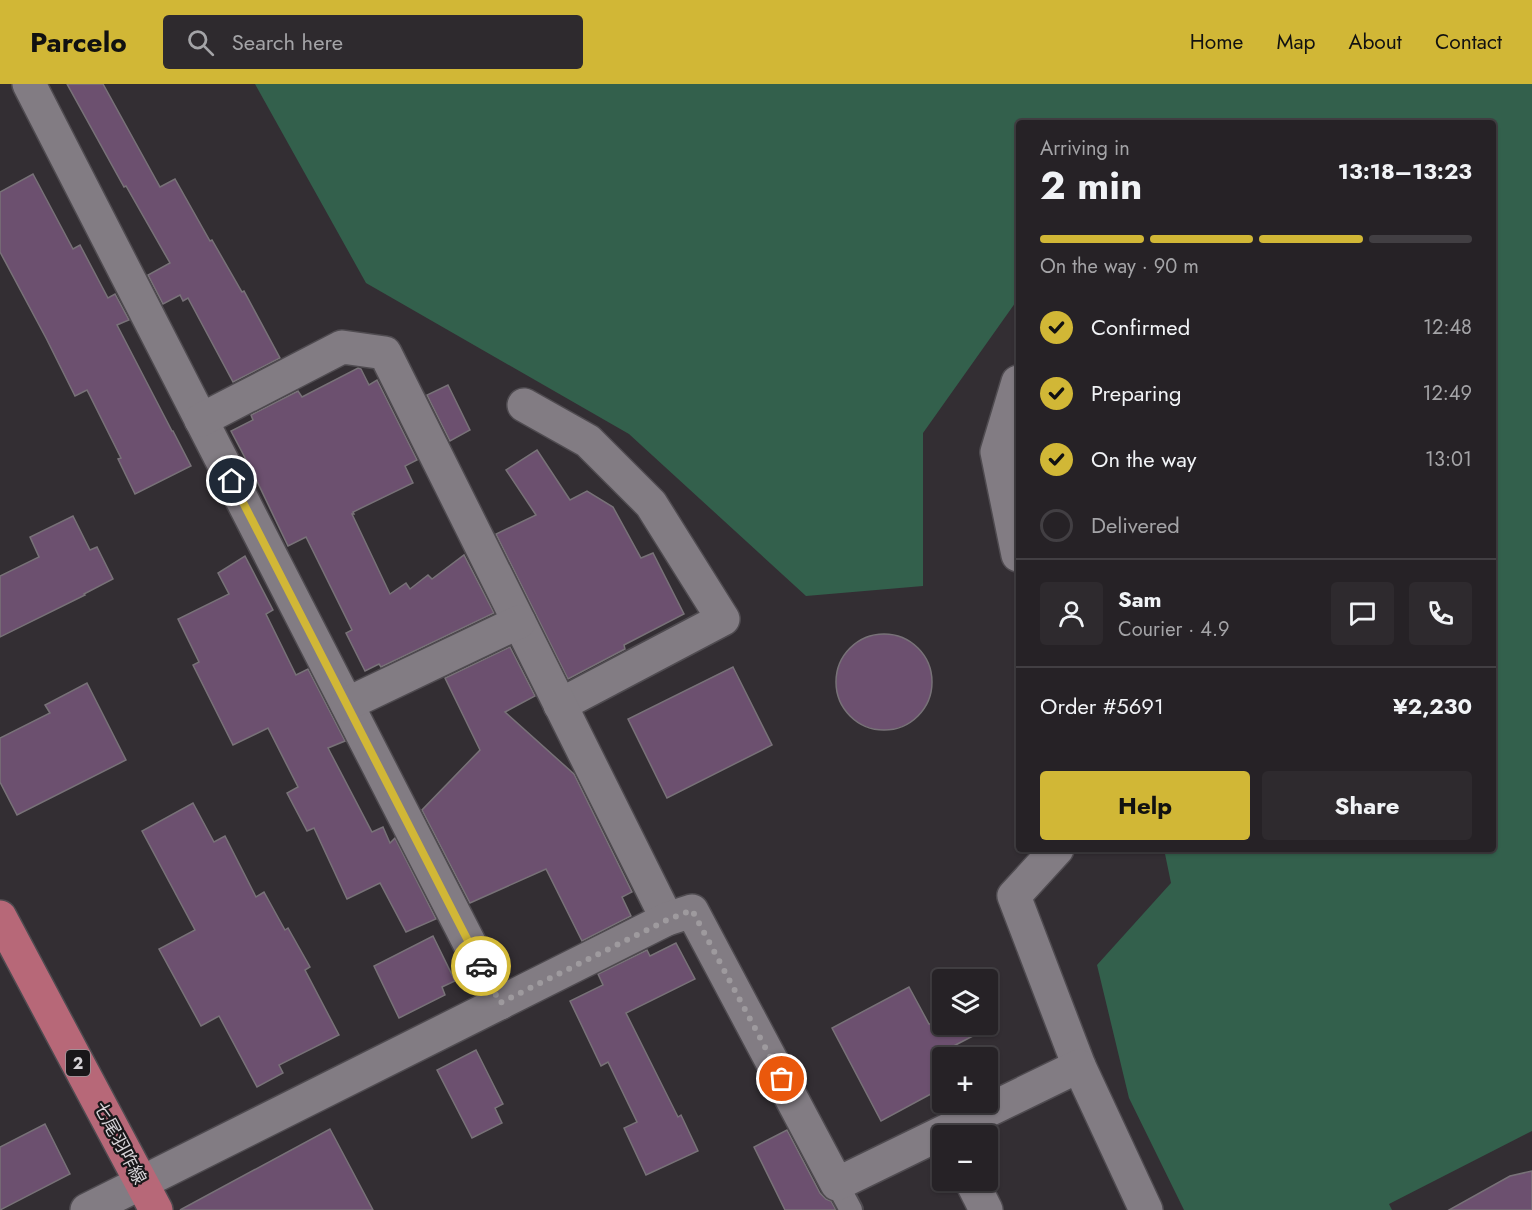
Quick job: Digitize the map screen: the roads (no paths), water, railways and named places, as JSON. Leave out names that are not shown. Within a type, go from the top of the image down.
[{"type":"main road","name":"七尾羽咋線","points":[[0,917],[148,1196]]},
{"type":"street","points":[[29,84],[500,1003]]},
{"type":"street","points":[[201,420],[342,347],[386,353],[667,920]]},
{"type":"street","points":[[1016,389],[997,452],[1016,545]]},
{"type":"street","points":[[524,405],[588,441],[651,504],[723,619],[560,705]]},
{"type":"street","points":[[347,704],[519,622]]},
{"type":"street","points":[[1054,852],[1014,896],[1079,1066],[1146,1210]]},
{"type":"street","points":[[87,1210],[148,1196],[500,1003],[667,920],[692,910],[844,1197],[932,1143]]},
{"type":"street","points":[[964,1125],[1079,1066]]},
{"type":"street","points":[[976,1191],[986,1210]]}]
